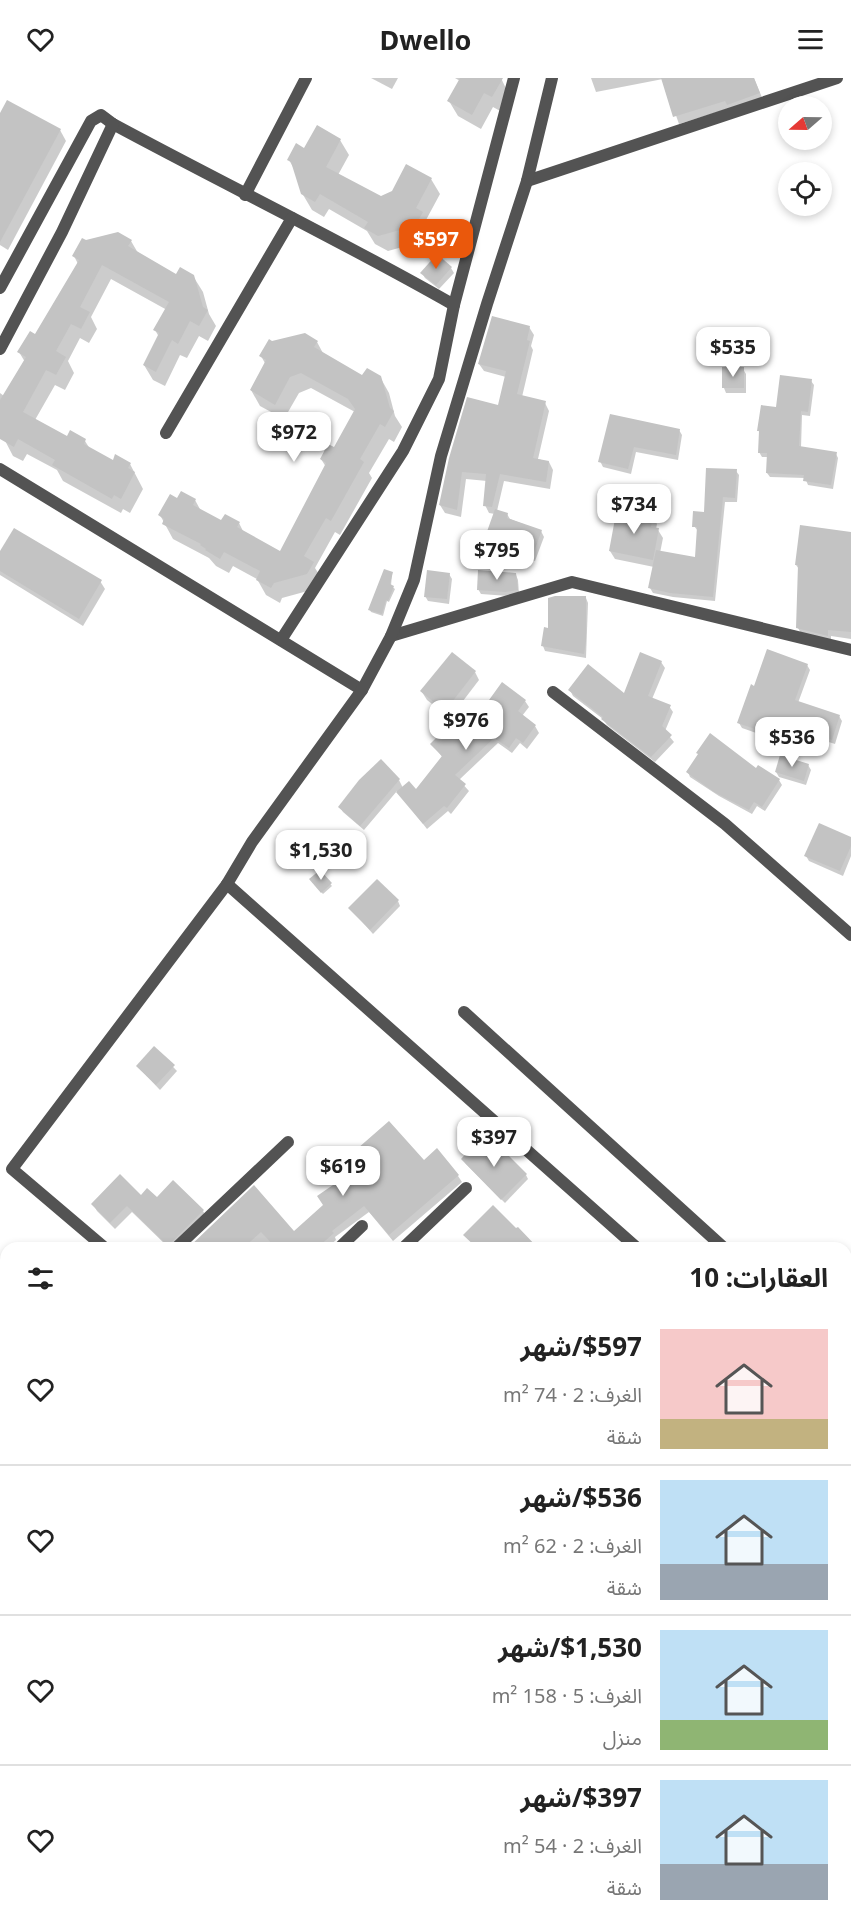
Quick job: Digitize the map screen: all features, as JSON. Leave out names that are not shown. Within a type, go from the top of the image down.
[{"type":"street","points":[[244,195],[306,78]]},
{"type":"street","points":[[281,640],[403,451],[439,380],[454,304],[514,78]]},
{"type":"street","points":[[98,1242],[12,1169],[226,884],[252,842],[362,690],[390,636],[414,580],[441,456],[527,181],[552,78]]},
{"type":"street","points":[[527,181],[837,78]]},
{"type":"street","points":[[0,288],[91,121],[101,115],[113,124],[244,195],[380,263],[454,304]]},
{"type":"street","points":[[0,349],[58,242],[113,124]]},
{"type":"street","points":[[166,434],[292,218]]},
{"type":"street","points":[[0,469],[362,690]]},
{"type":"street","points":[[390,636],[572,582],[851,650]]},
{"type":"street","points":[[553,692],[725,824],[851,935]]},
{"type":"street","points":[[226,884],[630,1242]]},
{"type":"street","points":[[464,1012],[717,1242]]},
{"type":"street","points":[[182,1242],[288,1142]]},
{"type":"street","points":[[409,1242],[466,1188]]},
{"type":"street","points":[[345,1242],[362,1226]]},
{"type":"building","points":[[460,78],[503,78],[492,97],[484,93],[472,115],[447,101]]},
{"type":"building","points":[[661,78],[754,78],[760,93],[727,105],[725,101],[673,117]]},
{"type":"building","points":[[7,100],[61,129],[0,242],[0,113]]},
{"type":"building","points":[[317,125],[341,139],[326,167],[381,196],[392,191],[406,164],[432,178],[416,208],[423,212],[415,226],[378,236],[364,228],[368,222],[320,194],[315,202],[301,194],[291,162],[287,160],[296,143],[304,148]]},
{"type":"building","points":[[118,232],[132,240],[128,246],[176,274],[180,267],[194,275],[203,307],[208,310],[199,326],[190,321],[178,344],[172,340],[156,372],[143,365],[159,333],[153,330],[169,302],[102,265],[80,307],[90,312],[81,329],[71,324],[56,351],[66,357],[56,375],[46,370],[23,412],[67,436],[70,430],[86,439],[84,444],[113,460],[115,454],[131,463],[128,468],[135,472],[121,499],[114,495],[112,499],[52,465],[55,460],[18,439],[14,447],[0,439],[0,400],[26,357],[17,352],[30,331],[35,334],[79,260],[72,256],[82,238],[86,240]]},
{"type":"building","points":[[437,254],[452,267],[436,285],[420,273]]},
{"type":"building","points":[[492,316],[530,326],[527,340],[530,341],[517,394],[546,401],[533,458],[549,461],[546,482],[500,474],[492,507],[483,506],[486,474],[462,472],[457,510],[439,505],[449,458],[467,397],[498,405],[506,371],[478,364]]},
{"type":"building","points":[[305,333],[318,341],[314,347],[362,375],[367,368],[381,376],[390,408],[394,411],[385,427],[380,424],[360,459],[364,462],[331,521],[326,518],[304,556],[314,562],[307,574],[274,583],[271,588],[256,580],[260,571],[224,552],[220,559],[205,550],[201,544],[162,524],[164,519],[158,515],[170,494],[177,498],[181,491],[196,499],[193,505],[221,520],[225,514],[240,522],[237,527],[280,551],[326,463],[320,459],[328,444],[334,447],[355,409],[348,399],[301,373],[290,377],[275,405],[250,390],[266,360],[259,356],[269,339],[272,341]]},
{"type":"building","points":[[722,367],[744,367],[744,388],[722,388]]},
{"type":"building","points":[[780,375],[812,379],[808,412],[801,411],[799,446],[837,452],[831,485],[803,481],[804,475],[766,473],[767,453],[758,453],[759,431],[757,431],[761,405],[776,407]]},
{"type":"building","points":[[610,414],[680,429],[676,455],[634,447],[628,469],[598,462]]},
{"type":"building","points":[[706,468],[737,469],[735,498],[723,497],[713,597],[670,593],[648,588],[656,550],[695,557],[697,527],[692,527],[693,511],[704,512]]},
{"type":"building","points":[[617,508],[653,515],[651,527],[659,528],[653,560],[609,551]]},
{"type":"building","points":[[495,509],[508,513],[507,518],[542,530],[532,557],[484,540]]},
{"type":"building","points":[[800,525],[851,532],[851,632],[828,630],[828,636],[796,628],[798,565],[795,565]]},
{"type":"building","points":[[14,528],[102,580],[79,619],[0,571],[0,551]]},
{"type":"building","points":[[384,569],[393,572],[390,584],[394,586],[388,601],[386,600],[382,614],[368,610]]},
{"type":"building","points":[[427,570],[450,573],[447,599],[424,597]]},
{"type":"building","points":[[478,570],[516,573],[518,590],[505,592],[477,590]]},
{"type":"building","points":[[586,596],[584,654],[541,646],[544,627],[548,628],[548,598]]},
{"type":"building","points":[[767,649],[808,664],[795,700],[840,715],[832,740],[772,721],[767,733],[737,723],[751,684],[754,686]]},
{"type":"building","points":[[452,652],[476,671],[445,711],[420,691]]},
{"type":"building","points":[[640,652],[662,661],[648,696],[671,705],[662,726],[672,735],[651,757],[601,719],[603,717],[568,690],[588,664],[624,693]]},
{"type":"building","points":[[502,682],[526,700],[518,711],[536,725],[523,743],[516,738],[509,748],[494,738],[455,775],[466,784],[447,808],[444,806],[423,824],[396,792],[409,781],[416,789],[442,756],[430,744],[460,714],[471,725]]},
{"type":"building","points":[[710,733],[756,768],[758,765],[780,779],[762,807],[754,802],[749,810],[714,792],[686,772]]},
{"type":"building","points":[[780,755],[809,764],[804,781],[775,772]]},
{"type":"building","points":[[381,759],[400,779],[360,826],[338,807],[359,780]]},
{"type":"building","points":[[819,823],[851,837],[851,846],[840,871],[804,856]]},
{"type":"building","points":[[320,870],[332,883],[321,893],[309,879]]},
{"type":"building","points":[[377,879],[399,900],[370,930],[348,908]]},
{"type":"building","points":[[154,1046],[175,1065],[156,1085],[136,1066]]},
{"type":"building","points":[[389,1121],[424,1160],[437,1148],[459,1175],[389,1235],[364,1206],[332,1231],[334,1233],[324,1242],[270,1242],[261,1232],[250,1242],[194,1242],[254,1185],[294,1231],[323,1205],[317,1196],[333,1185],[328,1180],[345,1165],[342,1162]]},
{"type":"building","points":[[482,1136],[503,1154],[505,1152],[527,1174],[501,1200],[461,1159]]},
{"type":"building","points":[[120,1174],[141,1195],[147,1188],[157,1197],[173,1180],[204,1210],[172,1242],[164,1242],[127,1206],[110,1223],[91,1204]]},
{"type":"building","points":[[493,1205],[532,1242],[471,1242],[463,1235]]}]
